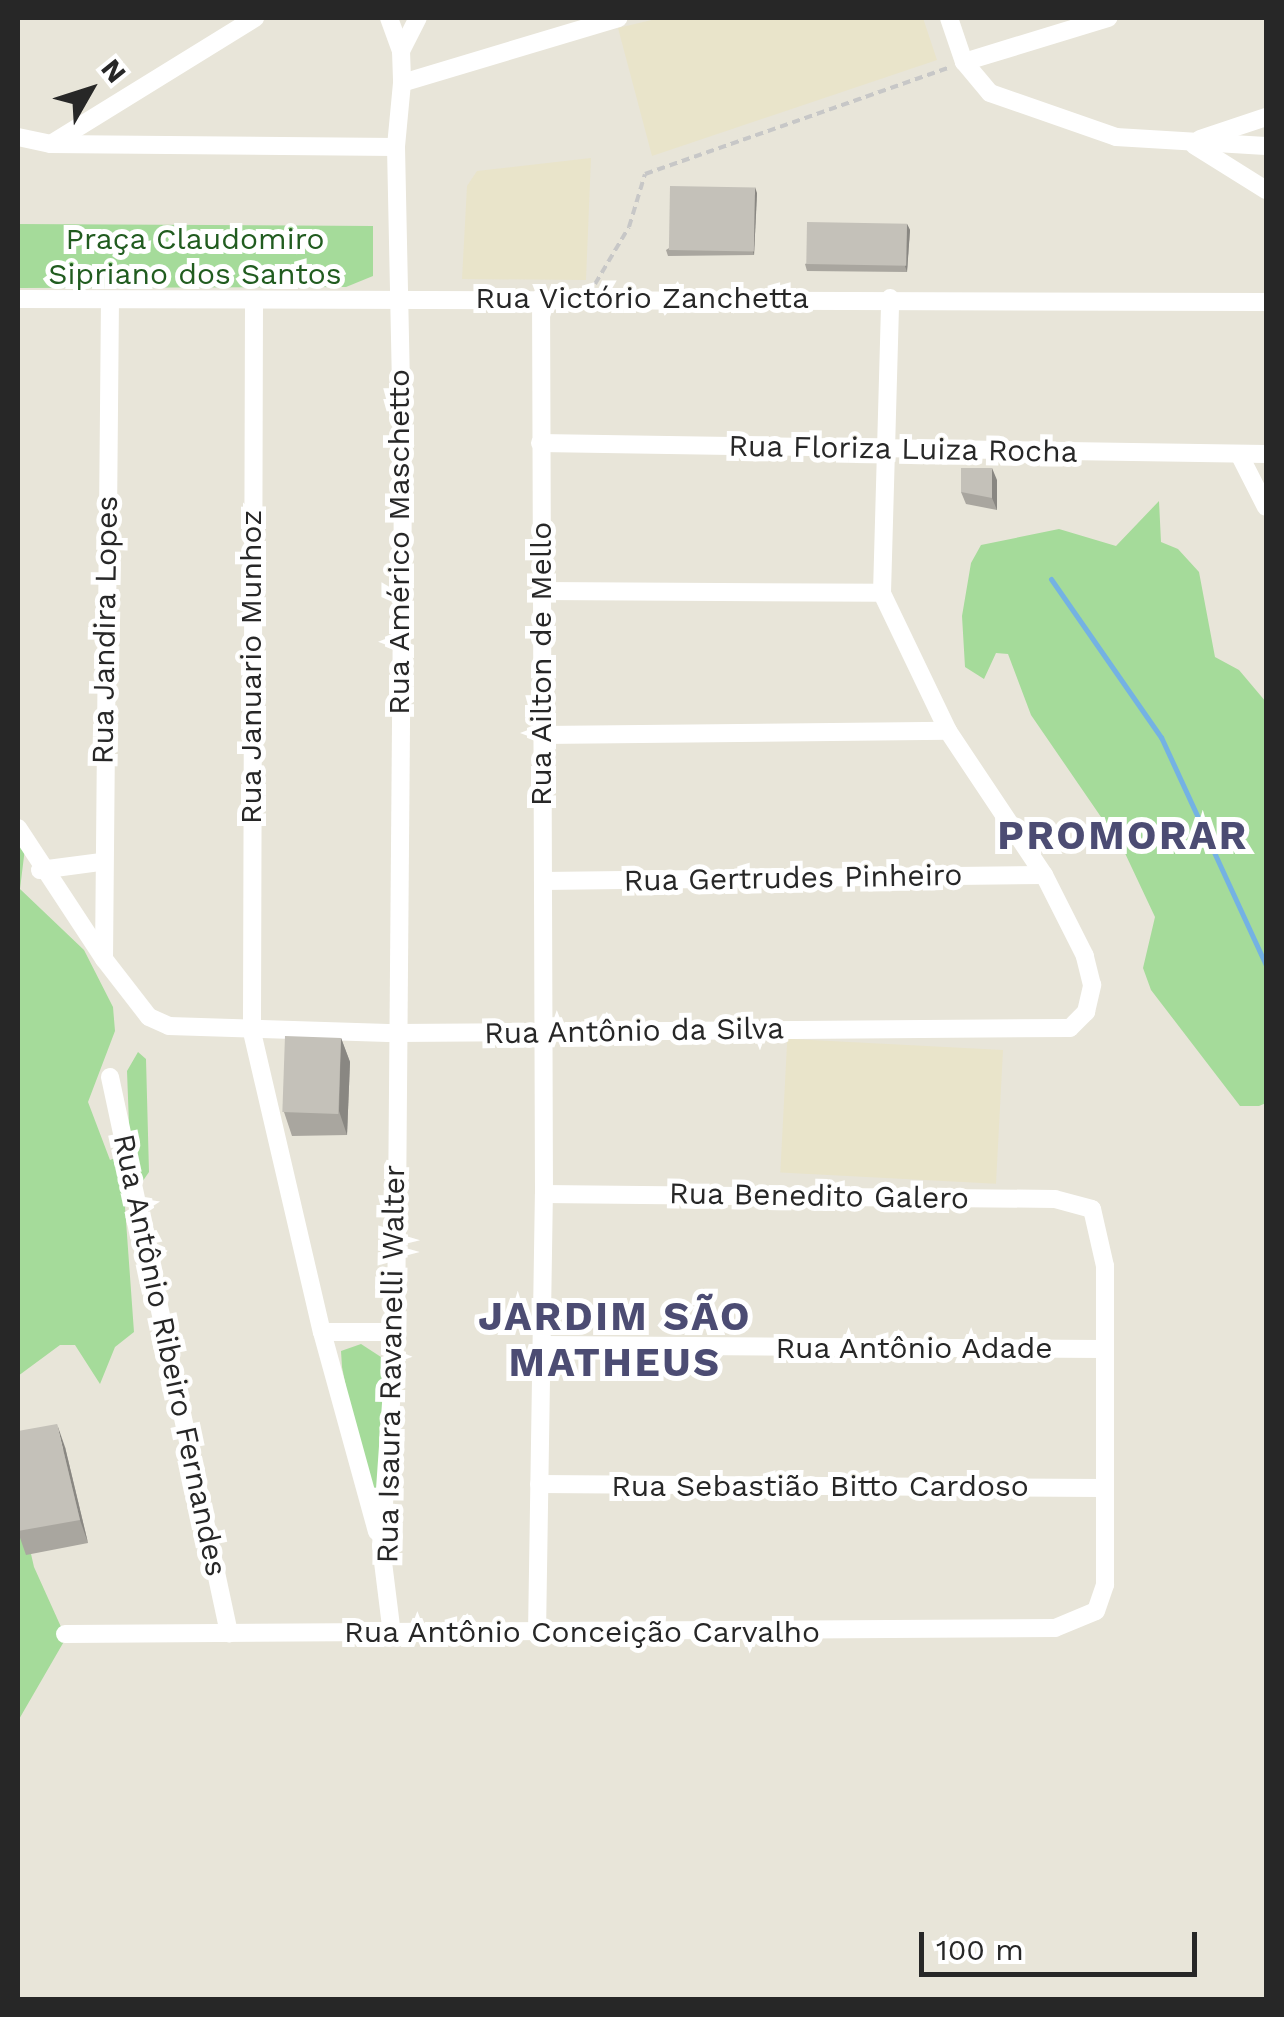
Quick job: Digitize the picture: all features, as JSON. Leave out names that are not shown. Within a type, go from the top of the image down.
[{"type":"street","points":[[50,144],[255,18]]},
{"type":"street","name":"Rua Américo Maschetto","points":[[389,18],[401,51],[402,83],[396,148],[403,481],[396,1034]]},
{"type":"street","name":"Rua Américo Maschetto","points":[[401,51],[418,18]]},
{"type":"street","points":[[402,83],[618,18]]},
{"type":"street","points":[[949,18],[964,62],[990,93],[1116,137],[1266,146]]},
{"type":"street","points":[[964,62],[1108,18]]},
{"type":"street","points":[[1190,142],[1266,117]]},
{"type":"street","points":[[18,137],[50,144],[396,148]]},
{"type":"street","points":[[1190,142],[1266,190]]},
{"type":"street","name":"Rua Victório Zanchetta","points":[[18,299],[254,303],[541,297],[1266,302]]},
{"type":"street","name":"Rua Ailton de Mello","points":[[537,1634],[544,1194],[540,1032],[541,297]]},
{"type":"street","points":[[890,298],[882,593],[948,731],[1044,875]]},
{"type":"street","name":"Rua Jandira Lopes","points":[[104,959],[100,862],[110,300]]},
{"type":"street","name":"Rua Januario Munhoz","points":[[254,303],[252,1032],[322,1332],[381,1546]]},
{"type":"street","name":"Rua Floriza Luiza Rocha","points":[[540,443],[1266,454]]},
{"type":"street","points":[[1239,454],[1266,507]]},
{"type":"street","points":[[541,591],[882,593]]},
{"type":"street","points":[[542,735],[948,731]]},
{"type":"street","points":[[18,828],[40,870],[104,959]]},
{"type":"street","points":[[40,870],[100,862]]},
{"type":"street","name":"Rua Antônio da Silva","points":[[104,959],[150,1016],[170,1026],[252,1032],[1070,1028],[1086,1012],[1092,984],[1086,956],[1044,875]]},
{"type":"street","name":"Rua Gertrudes Pinheiro","points":[[543,881],[1044,875]]},
{"type":"street","name":"Rua Isaura Ravanelli Walter","points":[[392,1634],[381,1546],[396,1332],[396,1034]]},
{"type":"street","name":"Rua Antônio Ribeiro Fernandes","points":[[110,1077],[229,1632]]},
{"type":"street","name":"Rua Benedito Galero","points":[[544,1194],[1055,1199],[1092,1209],[1105,1266],[1106,1349]]},
{"type":"street","points":[[322,1332],[396,1332]]},
{"type":"street","name":"Rua Antônio Adade","points":[[543,1345],[1106,1349]]},
{"type":"street","points":[[1102,1488],[1106,1349]]},
{"type":"street","name":"Rua Sebastião Bitto Cardoso","points":[[539,1484],[1102,1488]]},
{"type":"street","name":"Rua Antônio Conceição Carvalho","points":[[64,1634],[1056,1628],[1096,1611],[1105,1585],[1102,1488]]},
{"type":"path","points":[[585,297],[610,267],[645,174],[964,62]]},
{"type":"shaded area","points":[[660,18],[923,18],[937,60],[652,156],[618,28]]},
{"type":"shaded area","points":[[591,158],[586,280],[462,279],[467,186],[477,171]]},
{"type":"shaded area","points":[[787,1039],[1003,1050],[996,1184],[780,1173]]},
{"type":"green space","name":"Praça Claudomiro Sipriano dos Santos","points":[[18,224],[373,226],[373,276],[346,287],[18,288]]},
{"type":"green space","points":[[1159,501],[1161,542],[1178,549],[1199,572],[1215,657],[1239,670],[1266,702],[1266,1103],[1259,1106],[1240,1106],[1151,990],[1143,968],[1155,917],[1123,849],[1031,715],[1008,654],[996,653],[984,679],[965,667],[962,616],[971,563],[981,545],[1059,529],[1116,546]]},
{"type":"green space","points":[[18,841],[25,848],[20,889],[84,950],[113,1007],[115,1031],[88,1102],[110,1160],[130,1152],[127,1071],[138,1052],[146,1059],[149,1172],[125,1207],[134,1332],[115,1347],[100,1384],[75,1345],[60,1345],[18,1376]]},
{"type":"green space","points":[[361,1344],[381,1357],[384,1368],[381,1502],[367,1494],[342,1367],[341,1351]]},
{"type":"green space","points":[[18,1497],[34,1567],[66,1638],[18,1721]]},
{"type":"building","points":[[670,186],[755,187],[754,251],[669,250]]},
{"type":"building","points":[[807,222],[907,224],[906,266],[806,264]]},
{"type":"building","points":[[961,468],[992,468],[992,498],[961,492]]},
{"type":"building","points":[[285,1036],[341,1038],[338,1114],[282,1112]]},
{"type":"building","points":[[57,1424],[80,1520],[18,1531],[18,1431]]},
{"type":"waterway","points":[[1051,579],[1161,737],[1266,965]]},
{"type":"district","name":"PROMORAR","points":[[1123,836]]},
{"type":"district","name":"JARDIM SÃO MATHEUS","points":[[615,1340]]}]
